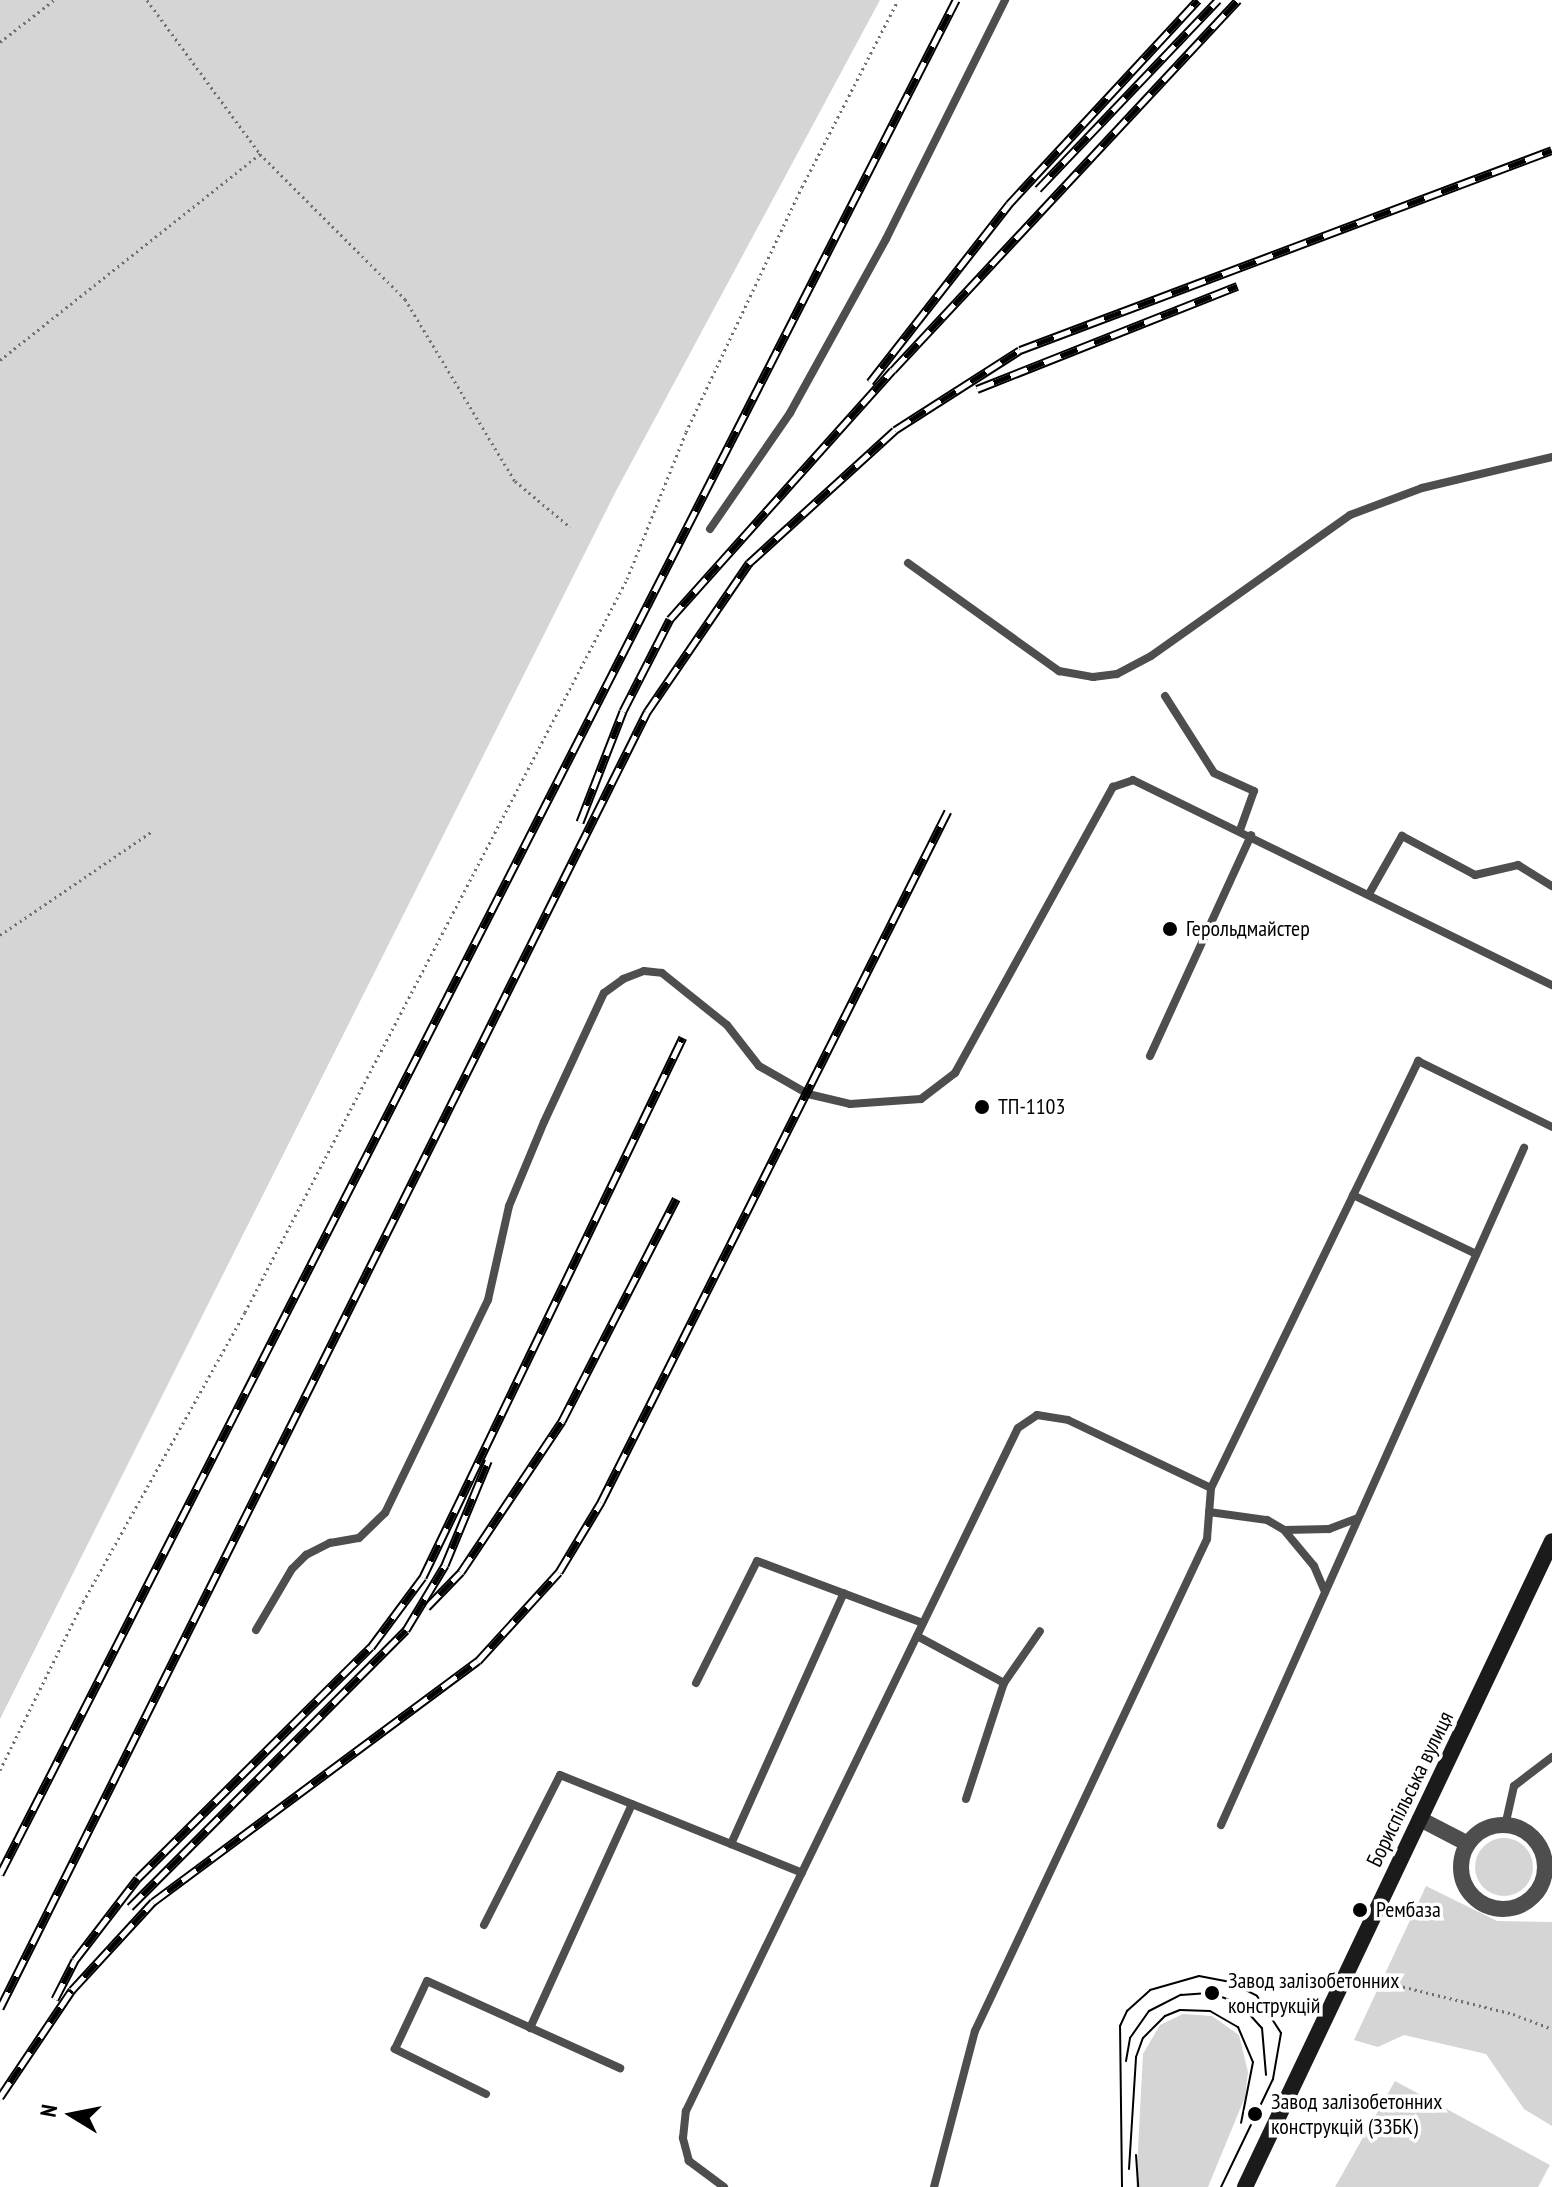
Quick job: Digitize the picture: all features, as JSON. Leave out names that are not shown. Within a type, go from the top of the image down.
[{"type":"main road","name":"Бориспільська вулиця","points":[[1245,2187],[1552,1541]]},
{"type":"street","points":[[1420,1819],[1468,1844]]},
{"type":"street","points":[[1505,1826],[1526,1832],[1540,1848],[1547,1881],[1531,1898],[1512,1908],[1481,1903],[1462,1876],[1468,1844],[1484,1830],[1505,1826]]},
{"type":"lane","points":[[710,529],[790,413],[886,239],[1005,0]]},
{"type":"lane","points":[[908,563],[1059,671],[1093,677],[1117,674],[1151,656],[1350,515],[1422,488],[1552,457]]},
{"type":"lane","points":[[1165,696],[1214,773],[1254,791],[1240,830]]},
{"type":"lane","points":[[256,1630],[292,1569],[306,1555],[330,1543],[359,1538],[385,1513],[488,1300],[512,1198],[604,993],[644,971],[662,973],[727,1025],[759,1066],[808,1094],[850,1104],[921,1099],[955,1073],[1113,787],[1133,780],[1251,835],[1552,985]]},
{"type":"lane","points":[[1150,1056],[1251,835]]},
{"type":"lane","points":[[1369,894],[1402,836],[1475,875],[1518,865],[1552,886]]},
{"type":"lane","points":[[934,2187],[975,2031],[1207,1539],[1211,1488],[1418,1061],[1552,1127]]},
{"type":"lane","points":[[1221,1825],[1474,1253],[1524,1148]]},
{"type":"lane","points":[[1353,1195],[1474,1253]]},
{"type":"lane","points":[[724,2187],[689,2161],[683,2138],[686,2111],[1018,1428],[1037,1415],[1068,1420],[1211,1488]]},
{"type":"lane","points":[[1209,1512],[1267,1520],[1284,1530],[1314,1566],[1325,1592]]},
{"type":"lane","points":[[1284,1530],[1329,1529],[1358,1518]]},
{"type":"lane","points":[[696,1683],[757,1561],[923,1623]]},
{"type":"lane","points":[[731,1844],[844,1593]]},
{"type":"lane","points":[[966,1799],[1004,1683],[1040,1631]]},
{"type":"lane","points":[[917,1636],[1004,1683]]},
{"type":"lane","points":[[1505,1826],[1514,1786],[1552,1757]]},
{"type":"lane","points":[[484,1925],[560,1775],[802,1873]]},
{"type":"lane","points":[[530,2028],[632,1804]]},
{"type":"lane","points":[[486,2094],[395,2049],[427,1981],[620,2068]]},
{"type":"path","points":[[0,42],[54,0]]},
{"type":"path","points":[[147,0],[260,154],[405,299],[515,481],[570,527]]},
{"type":"path","points":[[0,1770],[83,1602],[245,1312],[627,579],[686,432],[802,187],[898,0]]},
{"type":"path","points":[[0,360],[260,154]]},
{"type":"path","points":[[0,935],[154,830]]},
{"type":"path","points":[[1368,1978],[1513,2014],[1552,2029]]},
{"type":"shaded area","points":[[0,0],[880,0],[616,491],[0,1719]]},
{"type":"shaded area","points":[[1504,1838],[1525,1846],[1533,1867],[1525,1888],[1504,1896],[1483,1888],[1475,1867],[1483,1846]]},
{"type":"shaded area","points":[[1426,1886],[1497,1921],[1552,1922],[1552,2126],[1524,2109],[1486,2054],[1404,2035],[1378,2047],[1354,2040]]},
{"type":"shaded area","points":[[1183,2014],[1212,2016],[1239,2035],[1248,2072],[1245,2097],[1208,2187],[1136,2187],[1143,2054],[1160,2025]]},
{"type":"shaded area","points":[[1395,2081],[1550,2165],[1538,2187],[1335,2187]]},
{"type":"tram line","points":[[1122,2187],[1120,2026],[1127,2011],[1150,1990],[1199,1976],[1230,1982],[1257,1996],[1281,2033],[1273,2079],[1221,2187]]},
{"type":"tram line","points":[[1126,2061],[1130,2038],[1149,2011],[1181,1995],[1212,1993],[1241,2005],[1262,2028],[1266,2075]]},
{"type":"tram line","points":[[1129,2169],[1136,2057],[1143,2038],[1165,2016],[1180,2010],[1210,2011],[1238,2027],[1253,2062],[1241,2123]]},
{"type":"tram line","points":[[1136,2155],[1138,2187]]},
{"type":"railway","points":[[0,1874],[956,0]]},
{"type":"railway","points":[[870,382],[1009,204],[1198,0]]},
{"type":"railway","points":[[1038,189],[1218,0]]},
{"type":"railway","points":[[580,822],[623,711],[670,619],[893,370],[1238,0]]},
{"type":"railway","points":[[0,2008],[647,712],[749,563],[895,430],[1020,350],[1552,150]]},
{"type":"railway","points":[[977,389],[1237,286]]},
{"type":"railway","points":[[0,2097],[72,1990],[153,1902],[478,1661],[559,1572],[601,1502],[948,811]]},
{"type":"railway","points":[[55,1999],[75,1960],[138,1878],[371,1647],[423,1577],[683,1037]]},
{"type":"railway","points":[[427,1607],[461,1572],[562,1421],[676,1199]]},
{"type":"railway","points":[[130,1907],[406,1630],[445,1565],[488,1461]]},
{"type":"place","name":"Герольдмайстер","points":[[1170,929]]},
{"type":"place","name":"ТП-1103","points":[[982,1107]]},
{"type":"place","name":"Рембаза","points":[[1360,1910]]},
{"type":"place","name":"Завод залізобетонних конструкцій","points":[[1212,1993]]},
{"type":"place","name":"Завод залізобетонних конструкцій (ЗЗБК)","points":[[1255,2114]]}]
